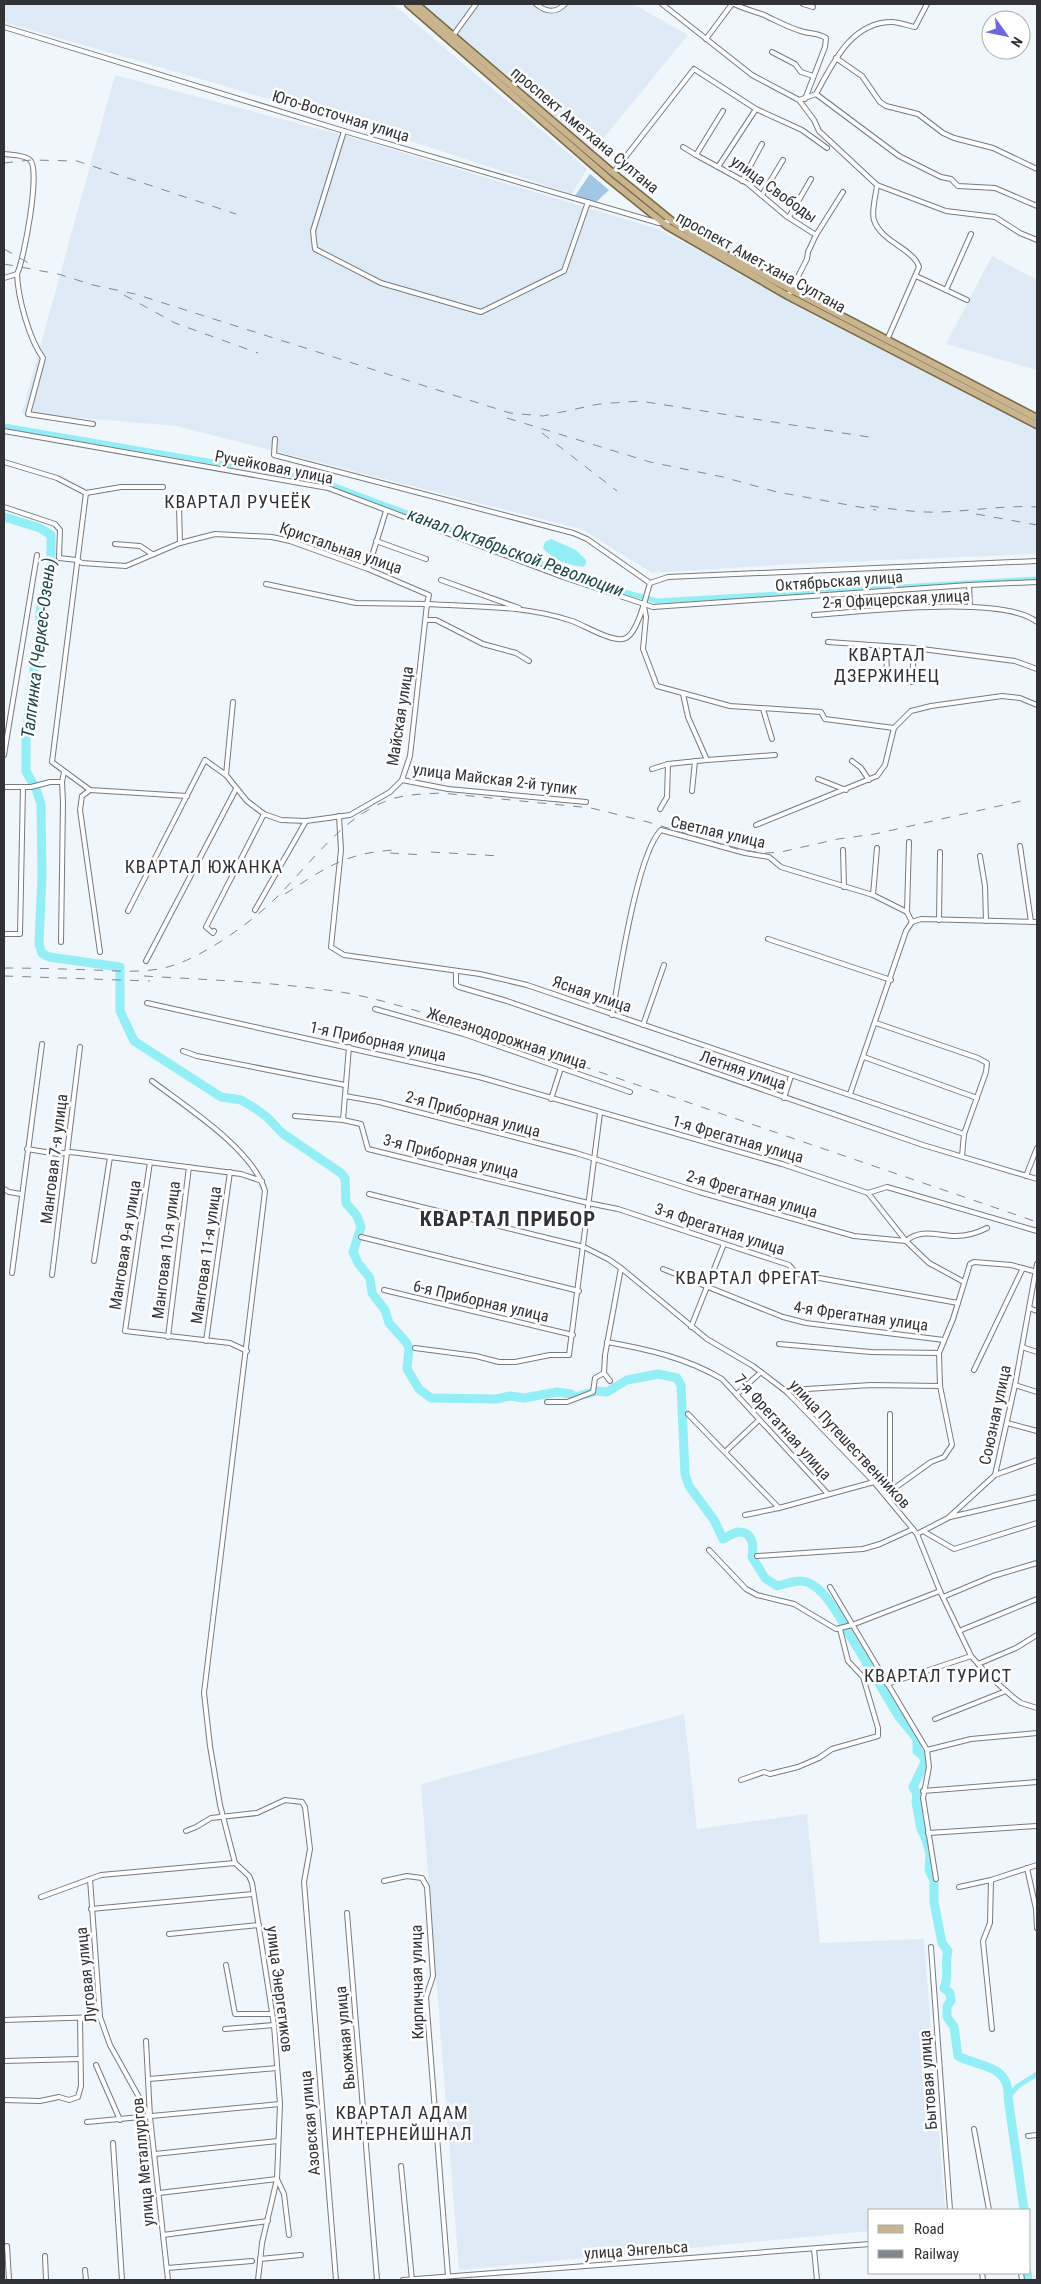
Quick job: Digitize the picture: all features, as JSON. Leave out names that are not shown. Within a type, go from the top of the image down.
[{"type":"main road","name":"проспект Амет-хана Султана","points":[[408,4],[452,38],[662,222],[713,254],[885,341],[1037,425]]},
{"type":"main road","points":[[416,4],[452,38]]},
{"type":"main road","name":"проспект Аметхана Султана","points":[[611,176],[672,221],[790,293]]},
{"type":"main road","points":[[885,341],[1037,418]]},
{"type":"street","points":[[452,38],[476,4]]},
{"type":"street","points":[[536,4],[544,11],[548,11],[558,10],[565,4]]},
{"type":"street","points":[[662,4],[752,75],[800,100],[819,131],[878,185],[946,212],[995,218],[1037,240]]},
{"type":"street","points":[[706,39],[733,4],[747,11],[762,14],[781,24],[805,32],[820,34],[826,38],[825,47],[812,76],[805,99]]},
{"type":"street","points":[[803,4],[813,7]]},
{"type":"street","points":[[800,100],[816,94],[845,45],[873,24],[893,22],[915,27],[927,4]]},
{"type":"street","name":"Юго-Восточная улица","points":[[4,27],[344,131],[588,202],[662,222],[672,221]]},
{"type":"street","points":[[772,52],[795,64],[802,72],[812,76]]},
{"type":"street","points":[[836,58],[862,76],[880,102],[886,106],[918,114],[943,133],[964,141],[993,148],[1037,168]]},
{"type":"street","points":[[611,176],[694,69],[756,109],[802,130],[827,148]]},
{"type":"street","points":[[816,94],[899,156],[940,177],[951,179],[959,187],[995,188],[1037,206]]},
{"type":"street","name":"улица Свободы","points":[[756,109],[718,167],[742,181],[816,235],[808,252],[807,259],[790,293]]},
{"type":"street","points":[[696,155],[723,111]]},
{"type":"street","points":[[344,131],[313,231],[315,249],[380,283],[481,312],[564,271],[588,202]]},
{"type":"street","points":[[742,181],[762,144]]},
{"type":"street","points":[[683,147],[718,167]]},
{"type":"street","points":[[4,154],[27,158],[34,165],[25,251],[17,274],[24,312],[37,350],[42,358],[28,414],[93,424]]},
{"type":"street","points":[[762,195],[783,160]]},
{"type":"street","points":[[789,217],[811,179]]},
{"type":"street","points":[[878,185],[874,220],[883,235],[919,264],[916,276],[885,341]]},
{"type":"street","points":[[816,235],[843,192]]},
{"type":"street","points":[[946,290],[971,234]]},
{"type":"street","points":[[4,278],[17,274]]},
{"type":"street","points":[[916,276],[967,300]]},
{"type":"street","name":"Ручейковая улица","points":[[4,431],[328,488],[562,577],[644,604]]},
{"type":"street","points":[[275,439],[274,455],[572,533],[587,539],[650,583]]},
{"type":"street","points":[[4,462],[57,478],[86,493],[121,487],[164,487]]},
{"type":"street","points":[[86,493],[52,762],[64,772],[76,777],[90,790],[187,796],[128,911]]},
{"type":"street","name":"Кристальная улица","points":[[4,507],[55,524],[60,536],[59,558],[77,560],[82,563],[126,566],[180,543],[215,534],[272,537],[290,541],[427,592],[429,595],[427,604]]},
{"type":"street","points":[[179,507],[180,543]]},
{"type":"street","points":[[368,569],[386,511]]},
{"type":"street","name":"Кристальная улица","points":[[376,541],[426,559]]},
{"type":"street","points":[[115,544],[140,546],[152,554]]},
{"type":"street","points":[[4,755],[37,555]]},
{"type":"street","points":[[650,583],[668,577],[1037,561]]},
{"type":"street","points":[[441,580],[522,609],[572,621],[615,640],[625,639],[632,632],[644,604],[650,583]]},
{"type":"street","name":"Октябрьская улица","points":[[644,604],[654,607],[1037,582]]},
{"type":"street","points":[[266,584],[356,603],[427,604],[522,609]]},
{"type":"street","points":[[969,585],[970,606]]},
{"type":"street","name":"Майская улица","points":[[187,796],[205,760],[226,775],[236,789],[264,814],[281,820],[306,821],[350,815],[390,792],[402,780],[410,756],[427,604]]},
{"type":"street","points":[[644,604],[646,617],[643,649],[654,682],[661,688],[730,706],[813,710],[821,712],[825,719],[894,728]]},
{"type":"street","name":"2-я Офицерская улица","points":[[814,615],[970,606],[1006,610],[1037,622]]},
{"type":"street","points":[[426,620],[436,620],[483,644],[516,653],[529,661]]},
{"type":"street","points":[[828,642],[914,648],[1015,661],[1037,669]]},
{"type":"street","points":[[886,646],[886,674]]},
{"type":"street","points":[[912,682],[914,648]]},
{"type":"street","points":[[683,694],[688,717],[707,760]]},
{"type":"street","points":[[756,825],[846,790],[869,780],[882,771],[894,728],[911,711],[931,706],[1002,696],[1020,698],[1037,705]]},
{"type":"street","points":[[226,775],[232,702]]},
{"type":"street","points":[[763,709],[772,739]]},
{"type":"street","points":[[652,769],[668,764],[775,755]]},
{"type":"street","points":[[852,761],[861,768],[869,780]]},
{"type":"street","points":[[692,791],[695,762]]},
{"type":"street","points":[[660,809],[667,796],[668,764]]},
{"type":"street","points":[[62,942],[62,782],[64,772]]},
{"type":"street","points":[[818,779],[846,790]]},
{"type":"street","name":"улица Майская 2-й тупик","points":[[402,780],[457,790],[586,802]]},
{"type":"street","points":[[4,787],[31,787],[62,782]]},
{"type":"street","points":[[4,934],[20,934],[23,787]]},
{"type":"street","points":[[146,961],[236,789]]},
{"type":"street","points":[[90,790],[82,796],[80,810],[100,952]]},
{"type":"street","points":[[214,931],[213,933],[206,927],[264,814]]},
{"type":"street","name":"Ясная улица","points":[[339,816],[341,850],[331,947],[344,955],[456,971],[527,984],[612,1015],[964,1134]]},
{"type":"street","points":[[255,910],[306,821]]},
{"type":"street","name":"Светлая улица","points":[[612,1015],[636,893],[650,850],[661,830],[745,853],[770,857],[780,867],[873,895],[907,912]]},
{"type":"street","points":[[909,842],[907,912],[912,922]]},
{"type":"street","points":[[1020,846],[1031,922]]},
{"type":"street","points":[[873,895],[877,848]]},
{"type":"street","points":[[843,850],[844,887]]},
{"type":"street","points":[[939,920],[940,852]]},
{"type":"street","points":[[980,856],[985,886],[986,921]]},
{"type":"street","points":[[850,1094],[891,980],[906,931],[912,922],[920,919],[1037,922]]},
{"type":"street","points":[[768,939],[891,980]]},
{"type":"street","points":[[643,1025],[664,964]]},
{"type":"street","name":"Летняя улица","points":[[456,971],[455,980],[456,985],[459,987],[507,1001],[930,1148],[1037,1179]]},
{"type":"street","name":"1-я Приборная улица","points":[[147,1004],[455,1071],[600,1113]]},
{"type":"street","name":"Железнодорожная улица","points":[[375,1009],[464,1034],[630,1092]]},
{"type":"street","points":[[876,1023],[987,1063],[987,1068],[964,1134],[962,1156]]},
{"type":"street","points":[[12,1272],[42,1044]]},
{"type":"street","name":"Манговая 7-я улица","points":[[52,1274],[80,1047]]},
{"type":"street","points":[[343,1120],[349,1047]]},
{"type":"street","points":[[183,1051],[197,1056],[345,1085]]},
{"type":"street","points":[[864,1057],[977,1098]]},
{"type":"street","points":[[551,1099],[561,1068]]},
{"type":"street","points":[[784,1098],[791,1076]]},
{"type":"street","points":[[152,1081],[209,1124],[241,1153],[262,1181]]},
{"type":"street","name":"2-я Приборная улица","points":[[345,1096],[379,1102],[594,1159]]},
{"type":"street","points":[[416,1348],[476,1356],[499,1362],[515,1362],[550,1355],[569,1356],[579,1291],[600,1113]]},
{"type":"street","name":"1-я Фрегатная улица","points":[[600,1113],[782,1164],[868,1193]]},
{"type":"street","name":"3-я Приборная улица","points":[[295,1116],[343,1120],[361,1124],[368,1149],[588,1203]]},
{"type":"street","points":[[1026,1176],[1037,1148]]},
{"type":"street","points":[[27,1149],[58,1154],[67,1152],[230,1172],[262,1181]]},
{"type":"street","points":[[94,1261],[110,1157]]},
{"type":"street","name":"2-я Фрегатная улица","points":[[594,1159],[699,1192],[854,1236],[906,1241]]},
{"type":"street","name":"Манговая 9-я улица","points":[[150,1162],[125,1332],[168,1336]]},
{"type":"street","name":"Манговая 10-я улица","points":[[168,1336],[189,1167]]},
{"type":"street","name":"Манговая 11-я улица","points":[[206,1341],[230,1172]]},
{"type":"street","name":"улица Энергетиков","points":[[258,2280],[260,2259],[277,2179],[280,2104],[274,2026],[252,1883],[249,1876],[236,1863],[224,1818],[210,1746],[204,1693],[247,1351],[264,1190],[262,1181]]},
{"type":"street","points":[[964,1282],[929,1263],[906,1241],[868,1193],[887,1187],[1037,1231]]},
{"type":"street","points":[[4,1189],[9,1192],[22,1194]]},
{"type":"street","name":"улица Путешественников","points":[[369,1194],[584,1247],[608,1259],[691,1327],[761,1372],[787,1392],[874,1482],[917,1534],[940,1591],[971,1656],[1006,1691],[1021,1703],[1037,1708]]},
{"type":"street","name":"3-я Фрегатная улица","points":[[588,1203],[618,1208],[789,1265],[797,1274],[958,1303]]},
{"type":"street","points":[[906,1241],[913,1235],[956,1236],[978,1232],[987,1228]]},
{"type":"street","points":[[361,1237],[579,1291]]},
{"type":"street","points":[[691,1327],[724,1244]]},
{"type":"street","points":[[884,1495],[949,1452],[952,1445],[952,1436],[940,1386],[939,1353],[958,1303],[967,1269],[974,1262],[1023,1268],[1036,1272]]},
{"type":"street","name":"Союзная улица","points":[[917,1534],[948,1518],[995,1476],[1015,1386],[1037,1264]]},
{"type":"street","points":[[610,1381],[604,1373],[607,1342],[620,1268]]},
{"type":"street","points":[[974,1370],[1023,1268]]},
{"type":"street","name":"4-я Фрегатная улица","points":[[663,1269],[783,1317],[806,1323],[911,1338],[944,1340]]},
{"type":"street","name":"6-я Приборная улица","points":[[384,1290],[573,1336]]},
{"type":"street","points":[[1029,1308],[1037,1311]]},
{"type":"street","points":[[168,1336],[230,1343],[247,1351]]},
{"type":"street","name":"7-я Фрегатная улица","points":[[607,1342],[665,1354],[708,1371],[722,1379],[738,1394],[759,1420],[828,1494]]},
{"type":"street","points":[[779,1344],[871,1352],[939,1353]]},
{"type":"street","points":[[1022,1347],[1037,1352]]},
{"type":"street","points":[[738,1394],[761,1372]]},
{"type":"street","points":[[546,1402],[567,1402],[594,1392],[595,1378],[604,1373]]},
{"type":"street","points":[[787,1392],[791,1390],[849,1386],[940,1386]]},
{"type":"street","points":[[1015,1386],[1037,1392]]},
{"type":"street","points":[[688,1414],[779,1508]]},
{"type":"street","points":[[890,1414],[890,1492]]},
{"type":"street","points":[[725,1452],[759,1420]]},
{"type":"street","points":[[1007,1423],[1037,1431]]},
{"type":"street","points":[[995,1476],[1037,1460]]},
{"type":"street","points":[[745,1515],[779,1508],[874,1482]]},
{"type":"street","points":[[948,1518],[1037,1497]]},
{"type":"street","points":[[923,1531],[954,1549],[1037,1523]]},
{"type":"street","points":[[757,1556],[863,1549],[880,1544],[913,1529]]},
{"type":"street","points":[[709,1550],[746,1589],[757,1595],[794,1604],[831,1627],[840,1629],[940,1591]]},
{"type":"street","points":[[943,1597],[993,1576],[1037,1563]]},
{"type":"street","points":[[830,1587],[927,1750],[929,1767],[923,1791],[936,1879]]},
{"type":"street","points":[[959,1631],[1037,1599]]},
{"type":"street","points":[[741,1780],[764,1772],[770,1774],[798,1767],[819,1758],[832,1749],[878,1736],[878,1728],[863,1677],[848,1661],[840,1629]]},
{"type":"street","points":[[978,1664],[1016,1648],[1037,1635]]},
{"type":"street","points":[[887,1684],[971,1656]]},
{"type":"street","points":[[935,1719],[1006,1691]]},
{"type":"street","points":[[927,1750],[972,1739],[1037,1733]]},
{"type":"street","points":[[923,1791],[1037,1782]]},
{"type":"street","name":"Азовская улица","points":[[224,1818],[266,1810],[285,1800],[302,1802],[305,1807],[310,1849],[304,1873],[336,2280]]},
{"type":"street","points":[[186,1830],[196,1827],[211,1818],[224,1818]]},
{"type":"street","points":[[928,1833],[1037,1826]]},
{"type":"street","points":[[41,1897],[101,1875],[236,1863]]},
{"type":"street","points":[[959,1887],[992,1880],[1037,1865]]},
{"type":"street","points":[[1027,1868],[1036,1909],[1037,1928]]},
{"type":"street","name":"Кирпичная улица","points":[[384,1881],[415,1876],[422,1878],[427,1887],[433,1976],[426,1997],[448,2276]]},
{"type":"street","name":"Луговая улица","points":[[90,1879],[100,2017],[110,2045],[150,2116]]},
{"type":"street","points":[[992,1880],[990,1922],[983,1941],[992,2029]]},
{"type":"street","points":[[91,1908],[253,1894]]},
{"type":"street","name":"Вьюжная улица","points":[[347,1913],[378,2280]]},
{"type":"street","points":[[169,1934],[259,1925]]},
{"type":"street","name":"Бытовая улица","points":[[931,1947],[950,2209]]},
{"type":"street","points":[[226,1965],[235,2014],[272,2014]]},
{"type":"street","points":[[4,2020],[100,2017]]},
{"type":"street","points":[[4,2100],[40,2101],[59,2097],[74,2099],[80,2092],[80,2018]]},
{"type":"street","points":[[224,2029],[274,2026]]},
{"type":"street","name":"улица Металлургов","points":[[146,2041],[150,2116],[168,2280]]},
{"type":"street","points":[[4,2061],[80,2059]]},
{"type":"street","points":[[96,2065],[120,2120]]},
{"type":"street","points":[[149,2078],[277,2068]]},
{"type":"street","points":[[88,2122],[280,2104]]},
{"type":"street","points":[[974,2129],[989,2209]]},
{"type":"street","points":[[1028,2136],[1037,2135]]},
{"type":"street","points":[[155,2154],[278,2141]]},
{"type":"street","points":[[113,2143],[122,2280]]},
{"type":"street","points":[[401,2166],[412,2280]]},
{"type":"street","points":[[159,2193],[277,2179],[284,2194],[289,2235]]},
{"type":"street","points":[[163,2235],[268,2221]]},
{"type":"street","name":"улица Энгельса","points":[[403,2280],[868,2244]]},
{"type":"street","points":[[7,2246],[9,2280]]},
{"type":"street","points":[[814,2249],[817,2280]]},
{"type":"street","points":[[260,2259],[301,2255]]},
{"type":"street","points":[[45,2256],[46,2280]]},
{"type":"street","points":[[166,2268],[252,2261]]},
{"type":"street","points":[[85,2270],[86,2280]]},
{"type":"shaded area","points":[[5,4],[393,4],[587,169],[572,194],[389,134],[4,22]]},
{"type":"shaded area","points":[[423,4],[633,4],[688,35],[594,150]]},
{"type":"shaded area","points":[[115,75],[354,138],[658,229],[1037,427],[1037,554],[792,564],[652,573],[581,529],[176,426],[22,413]]},
{"type":"shaded area","points":[[590,174],[609,190],[595,203],[575,196]]},
{"type":"shaded area","points":[[992,256],[1037,280],[1037,370],[946,344]]},
{"type":"shaded area","points":[[551,539],[576,550],[586,560],[586,564],[583,567],[572,565],[551,556],[543,548],[545,542]]},
{"type":"shaded area","points":[[684,1714],[697,1829],[807,1814],[820,1943],[924,1939],[945,2209],[868,2209],[868,2231],[459,2270],[421,1784]]},
{"type":"waterway","name":"канал Октябрьской Революции","points":[[4,426],[319,480],[599,585],[657,601],[1037,579]]},
{"type":"waterway","name":"Талгинка (Черкес-Озень)","points":[[4,517],[40,528],[51,535],[51,563],[40,611],[39,647],[34,670],[26,737],[26,771],[36,789],[41,804],[42,875],[39,944],[42,953],[49,957],[120,967],[120,1011],[134,1041],[221,1097],[241,1100],[256,1109],[268,1118],[282,1133],[341,1173],[345,1178],[346,1203],[357,1216],[361,1227],[353,1252],[358,1263],[370,1278],[372,1293],[385,1310],[389,1323],[409,1348],[407,1369],[419,1389],[431,1398],[497,1399],[510,1396],[524,1398],[557,1392],[571,1394],[575,1397],[597,1391],[607,1392],[627,1380],[658,1374],[677,1378],[681,1385],[685,1474],[689,1486],[714,1520],[723,1539],[738,1532],[747,1534],[750,1537],[753,1548],[752,1557],[765,1578],[777,1586],[800,1581],[814,1585],[826,1597],[844,1624]]},
{"type":"waterway","name":"Талгинка (Черкес-Озень)","points":[[848,1632],[899,1717],[917,1739],[917,1751],[923,1756],[925,1762],[913,1787],[917,1794],[916,1802],[921,1829],[930,1854],[929,1870],[934,1880],[934,1902],[942,1943],[948,1951],[947,1978],[944,1988],[950,1993],[951,2001],[947,2006],[947,2017],[954,2027],[958,2056],[991,2068],[1004,2078],[1007,2086],[1024,2209]]},
{"type":"waterway","points":[[1008,2097],[1018,2086],[1037,2074]]},
{"type":"waterway","name":"Талгинка (Черкес-Озень)","points":[[1027,2274],[1028,2280]]},
{"type":"railway","points":[[4,163],[31,160],[77,161],[236,214]]},
{"type":"railway","points":[[4,249],[32,265]]},
{"type":"railway","points":[[4,264],[58,274],[93,285],[135,294],[510,413],[543,416],[599,404],[640,401],[875,438]]},
{"type":"railway","points":[[124,295],[175,323],[258,353]]},
{"type":"railway","points":[[507,418],[650,462],[723,477],[777,492],[876,510]]},
{"type":"railway","points":[[542,433],[617,491]]},
{"type":"railway","points":[[870,506],[931,512],[1037,507]]},
{"type":"railway","points":[[976,514],[1037,525]]},
{"type":"railway","points":[[4,968],[136,971],[167,967],[190,959],[217,944],[256,916],[277,897],[345,826],[377,805],[395,798],[418,794],[441,793],[591,808],[648,822],[740,850],[766,853],[781,852],[838,839],[875,834],[1021,801]]},
{"type":"railway","points":[[285,894],[312,876],[337,863],[364,854],[396,850]]},
{"type":"railway","points":[[431,852],[500,856]]},
{"type":"railway","points":[[390,853],[425,855]]},
{"type":"railway","points":[[4,976],[150,981]]},
{"type":"railway","points":[[144,976],[292,986],[341,992],[395,1004],[448,1020],[1037,1222]]},
{"type":"district","name":"КВАРТАЛ РУЧЕЁК","points":[[238,501]]},
{"type":"district","name":"КВАРТАЛ ДЗЕРЖИНЕЦ","points":[[887,664]]},
{"type":"district","name":"КВАРТАЛ ЮЖАНКА","points":[[204,866]]},
{"type":"district","name":"КВАРТАЛ ПРИБОР","points":[[508,1219]]},
{"type":"district","name":"КВАРТАЛ ФРЕГАТ","points":[[748,1277]]},
{"type":"district","name":"КВАРТАЛ ТУРИСТ","points":[[938,1675]]},
{"type":"district","name":"КВАРТАЛ АДАМ ИНТЕРНЕЙШНАЛ","points":[[402,2122]]}]
